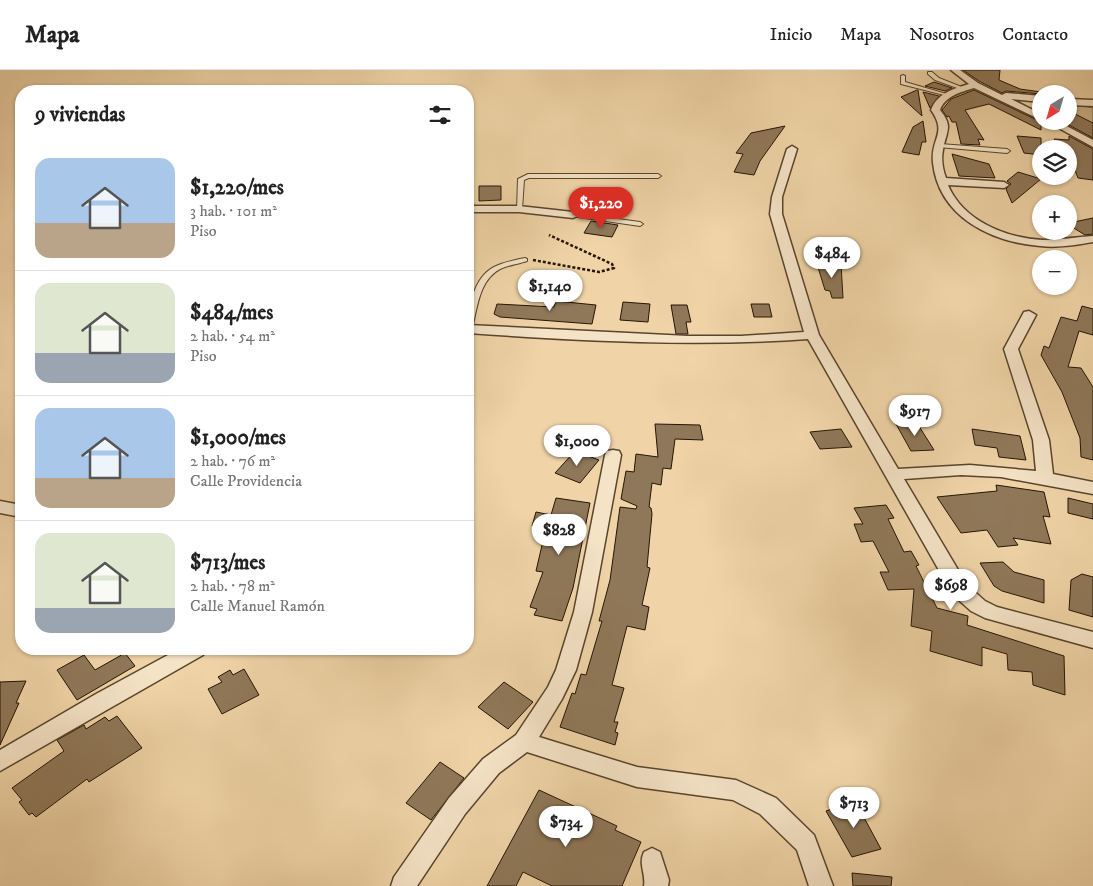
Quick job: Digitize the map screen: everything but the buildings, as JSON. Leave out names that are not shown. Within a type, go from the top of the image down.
[{"type":"street","points":[[956,70],[975,84],[1032,112]]},
{"type":"street","points":[[975,84],[948,95],[935,107],[945,127],[937,153],[941,181],[951,202],[965,217],[986,229],[1002,235],[1038,242],[1060,243],[1093,239]]},
{"type":"street","points":[[997,95],[1032,98]]},
{"type":"street","points":[[1078,103],[1093,104]]},
{"type":"street","points":[[1067,130],[1093,144]]},
{"type":"street","points":[[792,149],[777,197],[776,214],[812,335],[960,590],[968,600],[992,613],[1093,640]]},
{"type":"street","points":[[941,181],[1004,186]]},
{"type":"street","points":[[474,209],[519,209],[573,215]]},
{"type":"street","points":[[1029,315],[1011,349],[1041,440],[1045,478]]},
{"type":"street","points":[[474,329],[688,340],[742,340],[812,335]]},
{"type":"street","points":[[403,886],[463,800],[491,766],[524,742],[555,693],[566,670],[594,565],[613,455]]},
{"type":"street","points":[[893,475],[970,470],[1045,478],[1093,488]]},
{"type":"street","points":[[0,507],[15,510]]},
{"type":"street","points":[[0,761],[103,700],[185,655]]},
{"type":"street","points":[[524,742],[636,777],[736,790],[768,806],[806,843],[821,886]]},
{"type":"street","points":[[652,860],[657,880],[656,886]]},
{"type":"lane","points":[[930,73],[945,83],[962,88]]},
{"type":"lane","points":[[903,76],[903,83],[948,95]]},
{"type":"lane","points":[[940,146],[1007,151]]},
{"type":"lane","points":[[519,209],[521,179],[528,176],[658,176]]},
{"type":"lane","points":[[573,215],[640,224]]},
{"type":"lane","points":[[474,309],[483,278],[498,266],[525,260]]},
{"type":"path","points":[[525,260],[599,272],[614,268],[612,264],[549,235]]},
{"type":"shaded area","points":[[1078,106],[1093,108],[1093,125],[1078,123]]}]
